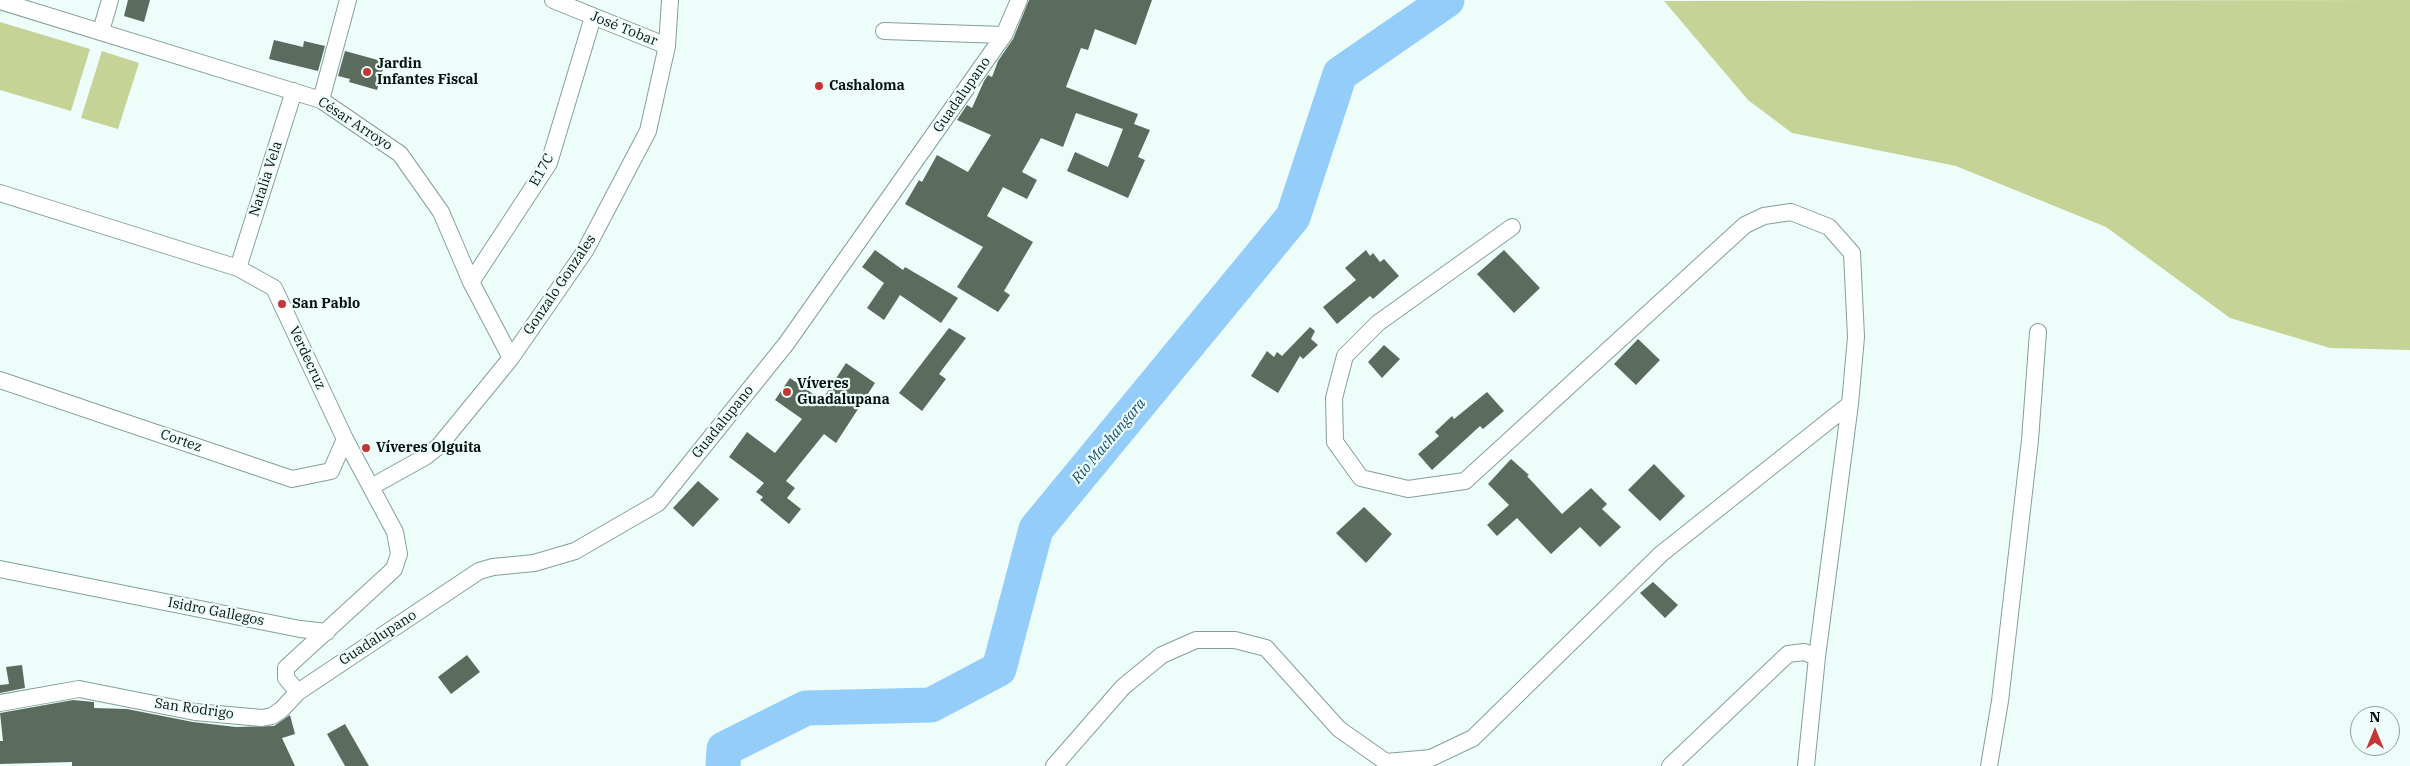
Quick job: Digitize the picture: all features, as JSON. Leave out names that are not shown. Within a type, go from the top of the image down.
[{"type":"street","name":"César Arroyo","points":[[0,0],[321,100],[400,154],[441,212],[471,282],[511,358]]},
{"type":"street","points":[[101,31],[110,0]]},
{"type":"street","points":[[321,100],[348,0]]},
{"type":"street","name":"José Tobar","points":[[553,0],[667,46]]},
{"type":"street","name":"Gonzalo Gonzales","points":[[371,487],[425,457],[439,446],[511,358],[585,251],[648,132],[667,46],[670,0]]},
{"type":"street","name":"Guadalupano","points":[[298,692],[479,571],[493,567],[534,563],[575,551],[658,503],[786,344],[1004,35],[1019,0]]},
{"type":"street","name":"E17C","points":[[471,282],[549,163],[593,17]]},
{"type":"street","points":[[884,31],[1004,35]]},
{"type":"street","name":"Natalia Vela","points":[[238,268],[294,91]]},
{"type":"street","name":"Verdecruz","points":[[0,193],[238,268],[274,288],[345,439],[395,532],[398,554],[394,570],[327,632]]},
{"type":"street","points":[[1512,227],[1378,323],[1345,356],[1334,398],[1335,442],[1361,478],[1408,489],[1465,481],[1745,225],[1764,216],[1791,212],[1828,227],[1852,252],[1856,337],[1850,404],[1817,657],[1806,766]]},
{"type":"street","points":[[1989,766],[2000,700],[2029,450],[2038,332]]},
{"type":"street","name":"Cortez","points":[[0,380],[292,479],[331,471],[345,439]]},
{"type":"street","points":[[1054,766],[1123,687],[1162,655],[1196,640],[1235,640],[1266,648],[1339,729],[1386,762],[1431,758],[1473,738],[1661,554],[1850,404]]},
{"type":"street","name":"Isidro Gallegos","points":[[0,569],[300,629],[327,632]]},
{"type":"street","points":[[298,692],[286,678],[286,668],[327,632]]},
{"type":"street","points":[[1670,766],[1788,654],[1804,652],[1817,657]]},
{"type":"street","name":"San Rodrigo","points":[[0,703],[79,689],[194,712],[262,718],[272,716],[298,692]]},
{"type":"green space","points":[[2410,0],[2410,350],[2330,348],[2230,318],[2106,227],[1956,166],[1792,133],[1748,100],[1664,1]]},
{"type":"green space","points":[[0,22],[90,49],[71,111],[0,90]]},
{"type":"green space","points":[[102,51],[139,63],[118,129],[81,118]]},
{"type":"building","points":[[128,0],[150,0],[144,22],[124,16]]},
{"type":"building","points":[[1029,0],[1152,0],[1136,45],[1095,29],[1088,50],[1081,48],[1066,87],[1138,114],[1134,124],[1150,130],[1138,157],[1145,160],[1128,198],[1067,171],[1075,152],[1108,167],[1123,129],[1076,113],[1063,147],[1041,138],[1022,172],[1037,180],[1027,199],[1003,187],[987,216],[1033,242],[1004,291],[1010,295],[998,312],[957,287],[983,247],[905,204],[919,180],[922,182],[937,155],[968,172],[991,135],[957,120],[967,105],[972,108],[988,75],[992,77],[998,61],[1013,39]]},
{"type":"building","points":[[274,40],[303,47],[304,41],[325,46],[318,71],[269,59]]},
{"type":"building","name":"Jardin Infantes Fiscal","points":[[345,51],[385,62],[377,90],[349,82],[350,79],[338,76]]},
{"type":"building","points":[[875,250],[903,270],[905,267],[958,298],[941,323],[900,295],[884,320],[867,308],[884,283],[862,267]]},
{"type":"building","points":[[1366,250],[1370,256],[1373,253],[1380,262],[1384,259],[1399,276],[1373,299],[1370,296],[1337,324],[1323,307],[1356,280],[1345,268]]},
{"type":"building","points":[[1504,250],[1540,288],[1514,313],[1477,274]]},
{"type":"building","points":[[1310,327],[1315,331],[1311,339],[1318,345],[1303,359],[1300,356],[1278,393],[1251,376],[1267,351],[1274,357],[1277,352],[1282,356]]},
{"type":"building","points":[[949,328],[966,338],[939,374],[946,379],[922,411],[899,393]]},
{"type":"building","points":[[1638,339],[1660,360],[1636,385],[1614,364]]},
{"type":"building","points":[[1384,345],[1400,359],[1382,378],[1368,362]]},
{"type":"building","points":[[846,363],[875,383],[836,443],[824,434],[786,481],[795,488],[787,498],[801,509],[789,524],[760,500],[763,497],[756,492],[764,483],[729,457],[747,432],[775,453],[802,419],[775,400],[790,378],[822,400]]},
{"type":"building","points":[[1487,392],[1504,411],[1483,429],[1480,426],[1432,470],[1418,454],[1439,436],[1435,432],[1452,416],[1454,419]]},
{"type":"building","points":[[1511,459],[1529,475],[1527,476],[1562,514],[1591,488],[1607,504],[1602,509],[1621,527],[1600,547],[1580,527],[1551,554],[1517,518],[1497,536],[1487,525],[1509,505],[1488,484]]},
{"type":"building","points":[[1654,464],[1685,496],[1660,521],[1628,490]]},
{"type":"building","points":[[698,481],[719,499],[693,527],[673,508]]},
{"type":"building","points":[[1364,507],[1392,534],[1366,563],[1336,533]]},
{"type":"building","points":[[1653,582],[1678,605],[1665,618],[1640,593]]},
{"type":"building","points":[[467,655],[480,672],[451,694],[438,677]]},
{"type":"building","points":[[22,665],[25,688],[0,693],[0,685],[9,684],[6,667]]},
{"type":"building","points":[[73,700],[94,702],[94,708],[127,709],[193,722],[236,727],[274,726],[290,715],[295,734],[282,738],[295,766],[72,766],[72,762],[0,764],[0,741],[3,741],[0,713]]},
{"type":"building","points":[[345,724],[369,766],[345,766],[327,734]]},
{"type":"waterway","name":"Rio Machangara","points":[[723,766],[724,749],[806,708],[931,705],[999,669],[1036,529],[1293,217],[1340,74],[1447,0]]},
{"type":"place","name":"Jardin Infantes Fiscal","points":[[367,72]]},
{"type":"place","name":"Cashaloma","points":[[819,86]]},
{"type":"place","name":"San Pablo","points":[[282,304]]},
{"type":"place","name":"Víveres Guadalupana","points":[[787,392]]},
{"type":"place","name":"Víveres Olguita","points":[[366,448]]}]
